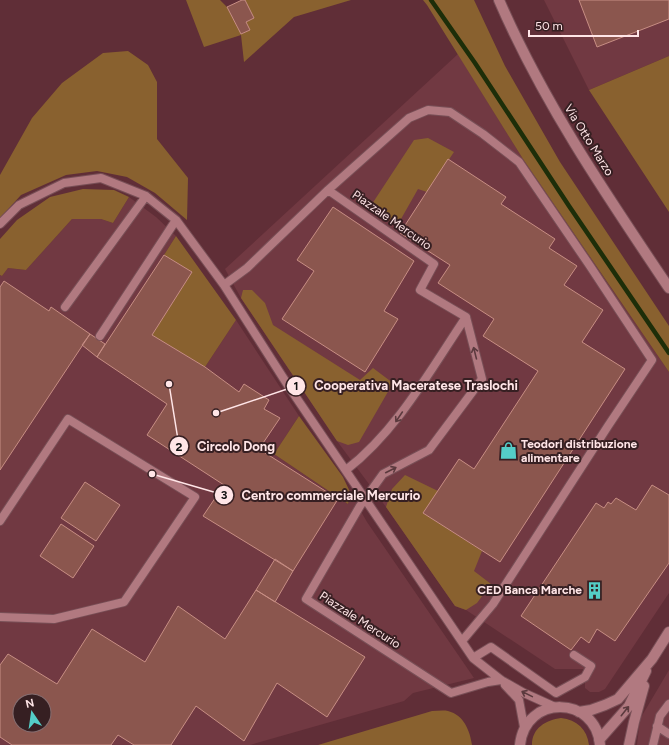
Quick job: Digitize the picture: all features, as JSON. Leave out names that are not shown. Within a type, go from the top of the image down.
[{"type":"street","name":"Via Otto Marzo","points":[[499,0],[524,54],[566,129],[669,288]]},
{"type":"street","points":[[600,742],[630,706],[652,659],[669,632]]},
{"type":"street","points":[[579,712],[591,710],[618,699],[652,659]]},
{"type":"street","points":[[629,745],[652,659]]},
{"type":"street","points":[[519,745],[524,728],[530,720],[546,709],[555,707],[567,707],[579,712],[588,719],[595,728],[600,742]]},
{"type":"lane","points":[[224,285],[247,268],[328,190],[409,118],[428,110],[450,112],[483,134],[518,162],[590,266],[652,360],[493,604],[462,641]]},
{"type":"lane","points":[[0,224],[19,205],[64,183],[101,178],[146,196],[176,220],[224,285],[289,387],[366,498],[473,658],[501,680],[524,693],[555,707]]},
{"type":"lane","name":"Piazzale Mercurio","points":[[328,190],[434,264],[420,290],[466,317],[482,379],[429,450],[383,474],[366,498],[306,599],[451,693],[488,682],[501,680]]},
{"type":"lane","points":[[64,307],[146,196]]},
{"type":"lane","points":[[100,336],[176,220]]},
{"type":"lane","points":[[346,470],[367,453],[395,422],[466,317]]},
{"type":"lane","points":[[0,521],[68,419],[195,497],[124,602],[54,619],[0,617]]},
{"type":"lane","points":[[473,658],[491,647],[556,693],[585,677],[591,666],[574,655]]},
{"type":"lane","points":[[501,680],[519,700],[524,728]]},
{"type":"lane","points":[[653,745],[660,716],[669,704]]},
{"type":"lane","points":[[657,726],[669,734]]},
{"type":"shaded area","points":[[186,0],[220,0],[227,7],[241,34],[250,30],[246,22],[254,18],[245,0],[351,0],[294,17],[244,62],[241,35],[204,47]]},
{"type":"shaded area","points":[[423,0],[474,0],[505,66],[560,162],[669,326],[669,372],[523,159]]},
{"type":"shaded area","points":[[544,0],[669,0],[669,56],[589,90]]},
{"type":"shaded area","points":[[128,51],[148,65],[157,82],[157,139],[188,178],[187,220],[155,193],[127,177],[97,171],[66,175],[21,195],[0,218],[0,175],[32,118],[62,83],[103,53]]},
{"type":"shaded area","points":[[458,54],[523,159],[669,372],[669,593],[605,689],[599,692],[590,692],[585,688],[585,669],[555,669],[466,610],[455,606],[386,507],[337,441],[241,298],[225,269]]},
{"type":"shaded area","points":[[669,56],[669,212],[589,90]]},
{"type":"shaded area","points":[[428,138],[454,152],[427,192],[418,189],[397,226],[370,207],[414,140]]},
{"type":"shaded area","points":[[83,189],[114,190],[129,197],[113,223],[101,219],[72,219],[26,270],[8,268],[2,276],[0,275],[0,239],[17,220],[50,197]]},
{"type":"shaded area","points":[[129,197],[156,217],[176,236],[164,255],[192,272],[205,367],[236,320],[299,416],[274,454],[348,504],[351,494],[367,522],[474,678],[413,693],[404,701],[250,745],[0,745],[0,275],[2,276],[8,268],[26,270],[72,219],[101,219],[113,223]]},
{"type":"shaded area","points":[[176,236],[236,320],[205,367],[152,335],[192,272],[164,255]]},
{"type":"shaded area","points":[[243,290],[252,290],[265,303],[273,325],[360,380],[373,368],[393,383],[359,442],[348,445],[337,441],[241,298]]},
{"type":"shaded area","points":[[299,416],[343,477],[351,494],[348,504],[274,454]]},
{"type":"shaded area","points":[[405,475],[438,491],[423,513],[482,551],[474,571],[491,584],[477,603],[466,610],[455,606],[386,507],[392,489]]},
{"type":"shaded area","points":[[669,670],[669,745],[637,745],[640,719]]},
{"type":"shaded area","points":[[432,711],[448,711],[458,716],[468,729],[472,745],[318,745]]},
{"type":"shaded area","points":[[561,718],[572,721],[580,726],[586,734],[589,745],[532,745],[534,734],[541,726],[555,719]]},
{"type":"building","points":[[245,0],[254,18],[246,22],[250,30],[241,34],[227,7]]},
{"type":"building","points":[[579,0],[669,0],[669,19],[597,47]]},
{"type":"building","points":[[448,159],[506,197],[501,204],[555,239],[549,248],[577,266],[564,285],[603,310],[582,342],[625,369],[500,562],[423,513],[459,459],[474,469],[538,371],[483,336],[494,319],[438,283],[450,265],[400,233]]},
{"type":"building","points":[[333,207],[414,261],[384,311],[398,319],[365,372],[282,319],[314,271],[297,260]]},
{"type":"building","points":[[164,255],[192,272],[152,335],[205,367],[239,392],[244,384],[269,400],[264,409],[280,418],[259,449],[338,499],[293,571],[203,516],[224,485],[147,435],[167,404],[97,357]]},
{"type":"building","points":[[4,281],[49,311],[51,307],[90,334],[0,470],[0,287]]},
{"type":"building","points":[[90,334],[105,344],[97,357],[82,345]]},
{"type":"building","points":[[85,482],[120,505],[96,541],[61,518]]},
{"type":"building","name":"CED Banca Marche","points":[[652,485],[669,495],[669,563],[615,641],[597,629],[589,643],[581,637],[571,650],[521,616],[596,503],[604,508],[608,502],[611,504],[616,498],[636,510]]},
{"type":"building","points":[[61,524],[94,546],[73,578],[40,556]]},
{"type":"building","points":[[275,559],[293,571],[275,602],[256,590]]},
{"type":"building","points":[[256,590],[365,657],[327,717],[277,683],[244,741],[196,706],[171,745],[134,745],[118,735],[111,745],[12,745],[0,737],[0,665],[8,654],[57,684],[92,629],[145,662],[178,606],[225,639]]},
{"type":"waterway","points":[[431,0],[475,63],[569,206],[669,353]]},
{"type":"place","name":"Circolo Dong","points":[[169,384]]},
{"type":"place","name":"Cooperativa Maceratese Traslochi","points":[[216,413]]},
{"type":"place","name":"Teodori distribuzione alimentare","points":[[508,451]]},
{"type":"place","name":"Centro commerciale Mercurio","points":[[152,474]]},
{"type":"place","name":"CED Banca Marche","points":[[595,590]]}]
